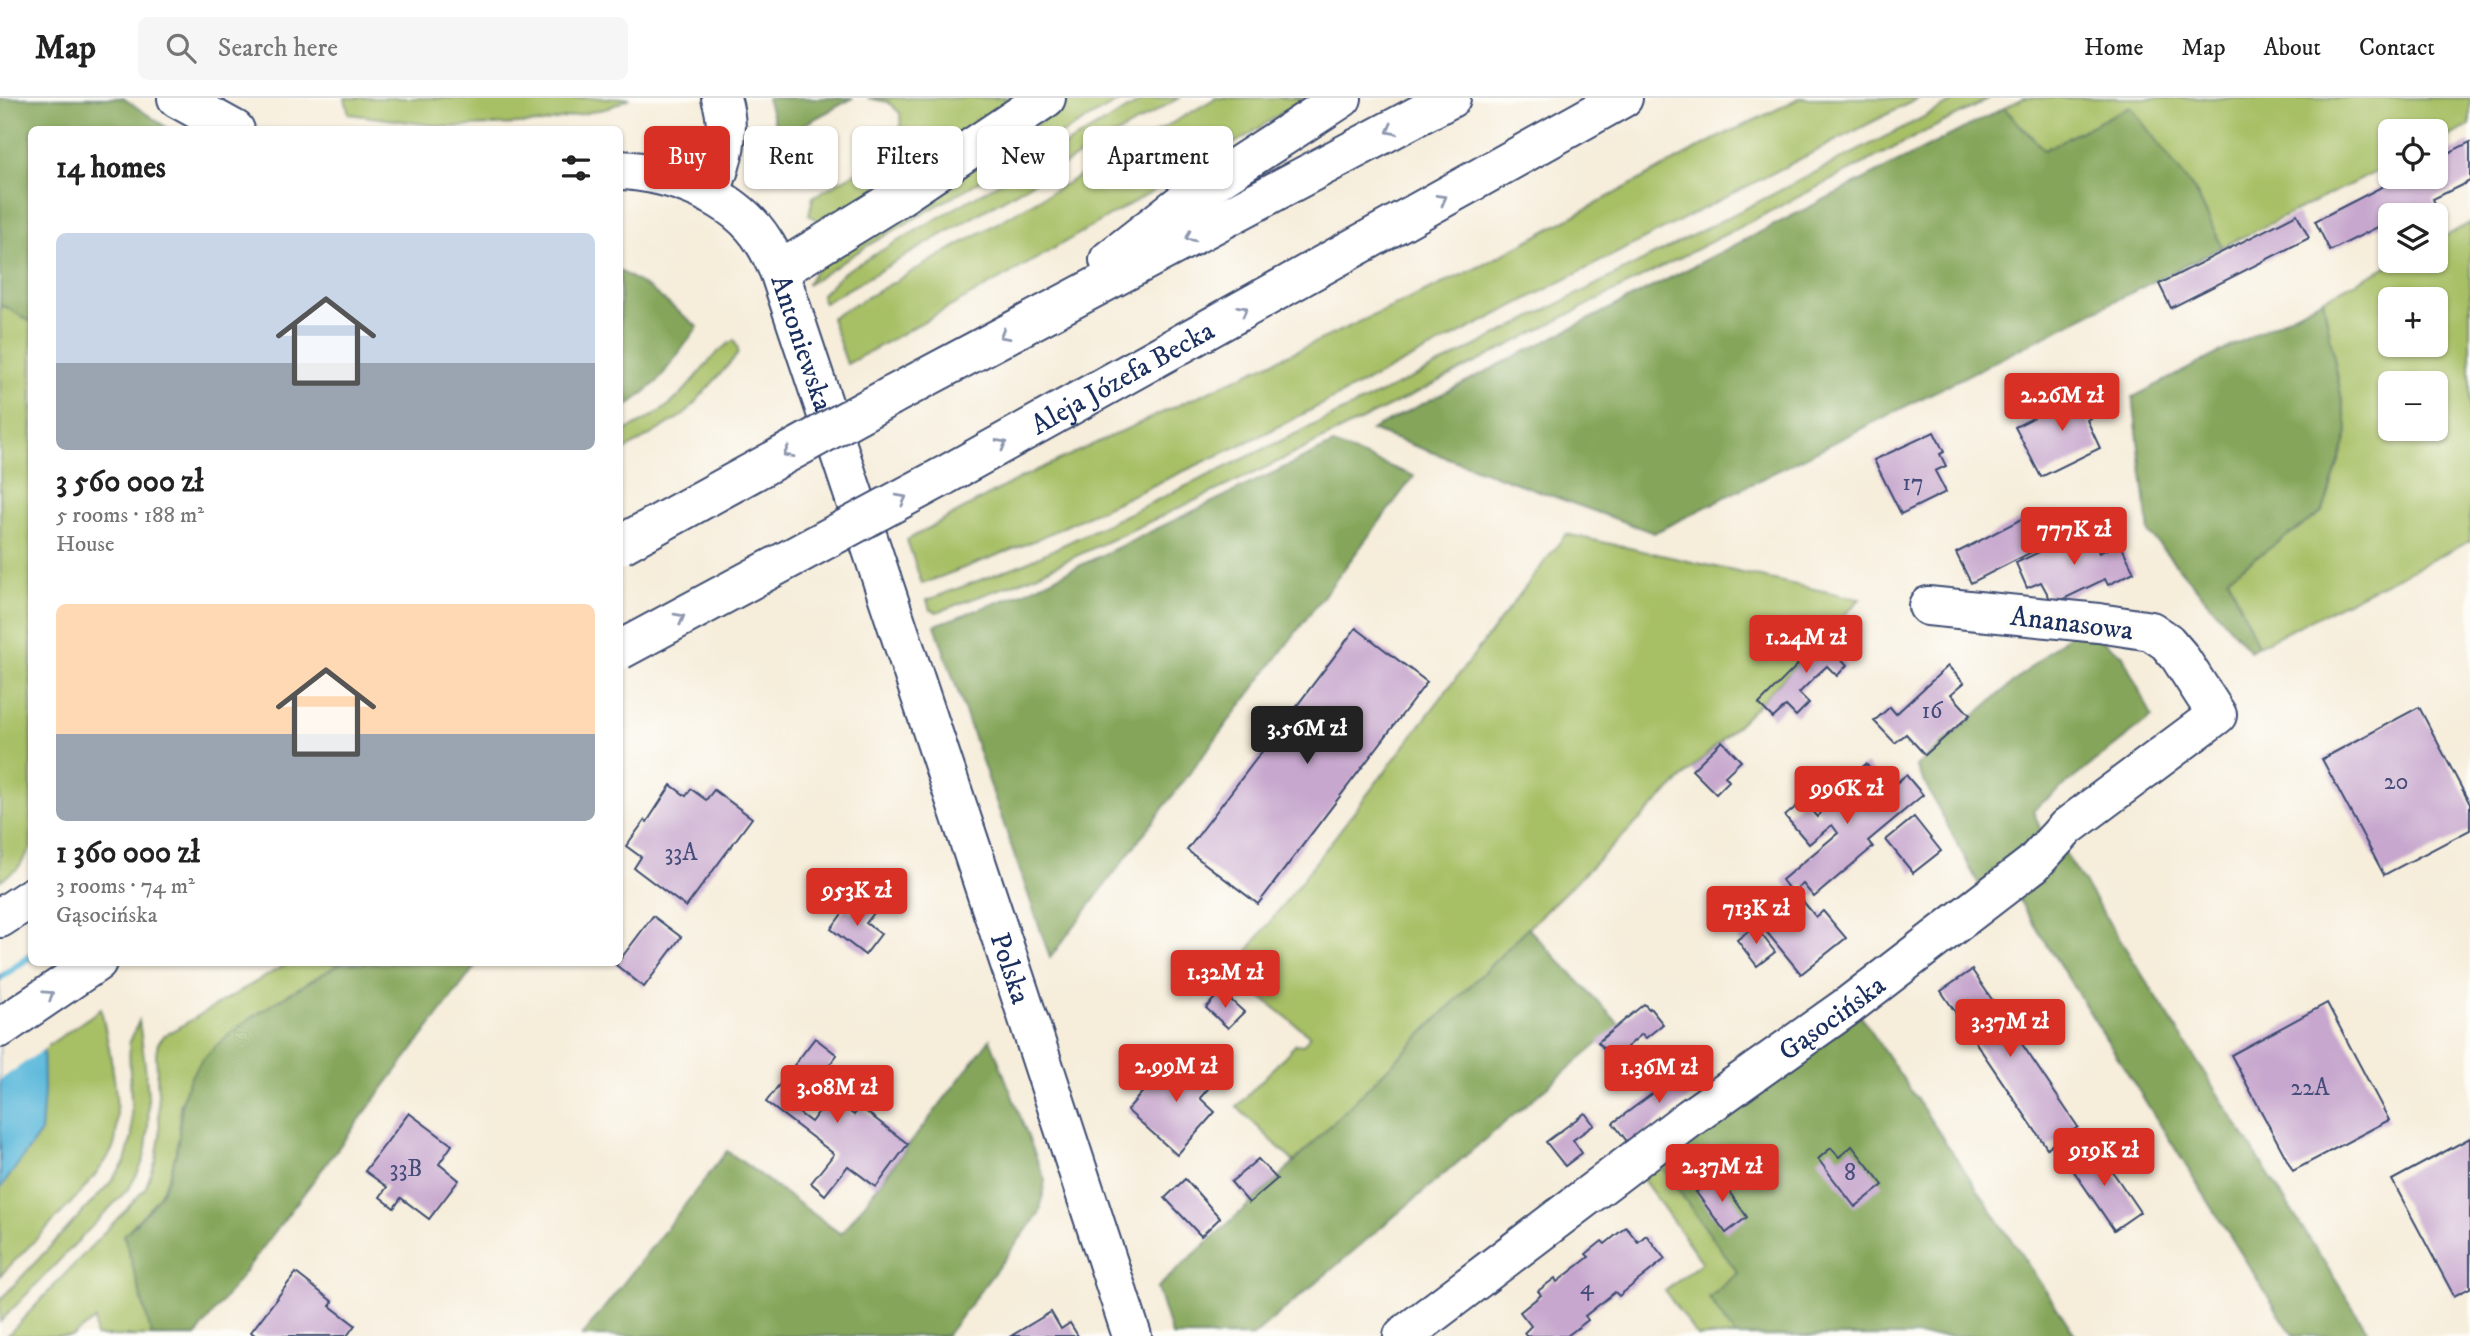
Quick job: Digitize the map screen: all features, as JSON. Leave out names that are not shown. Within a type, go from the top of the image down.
[{"type":"street","points":[[177,98],[228,126]]},
{"type":"street","points":[[710,194],[721,168],[727,135],[721,98]]},
{"type":"street","points":[[779,271],[897,198],[1046,98]]},
{"type":"street","points":[[1064,303],[1122,248],[1188,199],[1342,98]]},
{"type":"street","points":[[623,543],[891,396],[1451,98]]},
{"type":"street","name":"Aleja Józefa Becka","points":[[623,648],[942,477],[1609,106],[1650,98]]},
{"type":"street","name":"Antoniewska","points":[[623,170],[686,182],[710,194],[743,217],[763,240],[779,271],[890,603]]},
{"type":"street","name":"Polska","points":[[890,603],[1132,1336]]},
{"type":"street","name":"Ananasowa","points":[[1928,606],[2099,623],[2151,631],[2179,656],[2217,715]]},
{"type":"street","name":"Gąsocińska","points":[[1403,1336],[1690,1118],[1848,1006],[2033,864],[2067,827],[2217,715]]},
{"type":"street","points":[[0,918],[28,900]]},
{"type":"street","points":[[0,1028],[91,966]]},
{"type":"green space","points":[[0,98],[123,98],[165,126],[28,126],[28,320],[0,306]]},
{"type":"green space","points":[[345,98],[630,98],[608,108],[543,123],[440,126],[349,114]]},
{"type":"green space","points":[[767,98],[853,98],[801,126],[775,126]]},
{"type":"green space","points":[[867,98],[1015,98],[963,133],[963,126],[901,126],[900,113],[888,102]]},
{"type":"green space","points":[[1073,98],[1124,98],[1069,130],[1069,126],[1034,126]]},
{"type":"green space","points":[[1147,98],[1179,98],[1131,126],[1098,126]]},
{"type":"green space","points":[[1216,98],[1304,98],[1233,144],[1233,126],[1167,126]]},
{"type":"green space","points":[[1801,98],[1919,98],[1266,433],[1029,543],[922,584],[907,540],[1018,479],[1483,265],[1715,139]]},
{"type":"green space","points":[[1961,98],[1991,98],[1271,465],[1029,578],[937,612],[930,610],[927,600],[1025,563],[1421,374]]},
{"type":"green space","points":[[2024,98],[2470,98],[2470,126],[2448,137],[2448,119],[2378,119],[2378,171],[2222,247],[2197,194],[2171,162],[2044,150],[2004,108]]},
{"type":"green space","points":[[2130,106],[2197,194],[2222,247],[1654,533],[1371,430],[2004,108],[2044,150]]},
{"type":"green space","points":[[1083,135],[1083,153],[1069,162],[1069,143]]},
{"type":"green space","points":[[977,163],[977,183],[867,246],[807,285],[814,272],[826,260],[936,189],[963,189],[963,172]]},
{"type":"green space","points":[[1083,174],[1083,189],[1156,189],[847,364],[831,318],[1057,189],[1069,189],[1069,182]]},
{"type":"green space","points":[[852,175],[852,189],[877,189],[822,223],[809,215],[813,197],[827,189],[838,189],[838,183]]},
{"type":"green space","points":[[989,189],[1021,189],[824,303],[821,295],[844,272]]},
{"type":"green space","points":[[2470,223],[2470,541],[2258,646],[2228,577],[2323,511],[2348,433],[2323,299],[2378,271],[2378,273],[2448,273],[2448,235]]},
{"type":"green space","points":[[623,273],[650,289],[698,327],[658,381],[623,410]]},
{"type":"green space","points":[[2323,299],[2348,433],[2323,511],[2228,577],[2258,646],[2250,651],[2149,533],[2133,397]]},
{"type":"green space","points":[[0,306],[28,320],[28,853],[18,868],[0,881]]},
{"type":"green space","points":[[734,340],[738,349],[737,355],[685,414],[623,451],[623,432],[670,404],[725,346]]},
{"type":"green space","points":[[1333,444],[1414,476],[1050,958],[935,625],[1023,593]]},
{"type":"green space","points":[[1566,534],[1860,599],[1759,704],[1528,928],[1294,1162],[1237,1107],[1296,1044],[1303,1045],[1310,1036],[1231,973]]},
{"type":"green space","points":[[2073,631],[2095,636],[2122,654],[2152,717],[2033,810],[2041,831],[1979,885],[1916,766]]},
{"type":"green space","points":[[2063,850],[2371,1336],[2293,1336],[2012,889]]},
{"type":"green space","points":[[1528,928],[1620,1025],[1253,1336],[1172,1336],[1157,1288],[1277,1179]]},
{"type":"green space","points":[[283,966],[336,966],[252,1017],[218,1045],[180,1104],[179,1136],[171,1173],[157,1200],[124,1235],[152,1336],[95,1336],[95,1320],[72,1336],[7,1336],[145,1189],[156,1160],[160,1135],[156,1053],[158,1043],[164,1036]]},
{"type":"green space","points":[[336,966],[476,966],[196,1336],[152,1336],[124,1235],[155,1202],[168,1179],[179,1135],[182,1103],[193,1073],[221,1041],[282,998]]},
{"type":"green space","points":[[101,1009],[116,1093],[115,1142],[98,1172],[0,1276],[0,1189],[41,1132],[43,1049]]},
{"type":"green space","points":[[1858,1012],[2076,1336],[1735,1336],[1709,1298],[1738,1273],[1660,1165]]},
{"type":"green space","points":[[139,1021],[148,1107],[147,1141],[141,1166],[129,1188],[0,1322],[0,1300],[109,1184],[125,1162],[132,1136],[129,1044]]},
{"type":"green space","points":[[990,1039],[1045,1180],[1040,1212],[946,1336],[582,1336],[727,1151],[841,1234]]},
{"type":"green space","points":[[1660,1165],[1738,1273],[1709,1298],[1735,1336],[1697,1336],[1665,1291],[1702,1262],[1642,1178]]},
{"type":"water","points":[[21,873],[28,885],[28,966],[42,966],[44,1091],[41,1132],[0,1189],[0,977]]},
{"type":"pier","points":[[21,869],[28,878],[28,953],[0,974],[0,960],[18,872]]},
{"type":"pier","points":[[28,962],[28,966],[46,966],[47,1047],[0,1080],[0,982]]},
{"type":"building","points":[[2470,142],[2470,181],[2433,199],[2435,203],[2378,203],[2378,227],[2330,251],[2315,221],[2378,189],[2448,189],[2448,153]]},
{"type":"building","points":[[2297,214],[2309,238],[2171,308],[2159,284]]},
{"type":"building","points":[[2097,386],[2101,411],[2087,420],[2100,448],[2041,477],[2015,427]]},
{"type":"building","points":[[1934,432],[1944,452],[1940,454],[1946,466],[1935,471],[1946,492],[1901,514],[1874,460]]},
{"type":"building","points":[[2029,515],[2045,545],[1971,583],[1956,553]]},
{"type":"building","points":[[2088,529],[2099,553],[2120,543],[2134,572],[2108,585],[2105,579],[2053,604],[2041,582],[2027,588],[2016,563]]},
{"type":"building","points":[[1356,628],[1427,682],[1258,904],[1187,850]]},
{"type":"building","points":[[1834,628],[1850,643],[1838,655],[1847,665],[1837,676],[1827,666],[1799,693],[1809,703],[1796,716],[1786,706],[1773,718],[1759,704]]},
{"type":"building","points":[[1948,666],[1964,683],[1951,694],[1970,715],[1925,755],[1906,734],[1895,743],[1874,721],[1890,707],[1896,714]]},
{"type":"building","points":[[2419,707],[2470,804],[2470,830],[2384,875],[2322,759]]},
{"type":"building","points":[[1722,741],[1741,761],[1725,776],[1729,781],[1716,794],[1692,770]]},
{"type":"building","points":[[1866,764],[1888,790],[1906,775],[1923,795],[1868,841],[1873,847],[1814,897],[1803,884],[1792,893],[1782,880],[1838,833],[1832,825],[1809,844],[1785,816],[1803,801],[1817,817],[1821,813],[1816,807]]},
{"type":"building","points":[[671,785],[686,796],[691,789],[706,800],[714,790],[752,818],[686,907],[634,868],[641,857],[626,846],[645,820],[647,822]]},
{"type":"building","points":[[1914,817],[1941,851],[1913,873],[1886,840]]},
{"type":"building","points":[[1802,900],[1816,917],[1823,911],[1846,938],[1801,974],[1765,930]]},
{"type":"building","points":[[860,902],[874,913],[866,923],[881,934],[865,955],[831,929],[846,908],[852,912]]},
{"type":"building","points":[[653,916],[681,937],[644,987],[617,966],[623,966],[623,956]]},
{"type":"building","points":[[1755,926],[1775,952],[1757,966],[1737,940]]},
{"type":"building","points":[[1972,970],[2078,1127],[2047,1148],[1941,991]]},
{"type":"building","points":[[1221,991],[1244,1012],[1228,1028],[1206,1008]]},
{"type":"building","points":[[2327,1003],[2389,1120],[2293,1171],[2231,1055]]},
{"type":"building","points":[[1644,1004],[1663,1024],[1646,1038],[1642,1034],[1613,1059],[1598,1042]]},
{"type":"building","points":[[815,1038],[837,1055],[795,1110],[811,1122],[830,1097],[854,1115],[860,1107],[908,1144],[876,1187],[848,1166],[825,1195],[811,1183],[834,1154],[766,1102]]},
{"type":"building","points":[[1196,1054],[1220,1075],[1200,1098],[1215,1112],[1177,1155],[1127,1110],[1164,1067],[1176,1077]]},
{"type":"building","points":[[1691,1065],[1706,1085],[1629,1144],[1613,1123]]},
{"type":"building","points":[[409,1113],[452,1145],[439,1164],[459,1180],[429,1219],[401,1198],[394,1208],[380,1197],[387,1187],[365,1171]]},
{"type":"building","points":[[1585,1113],[1594,1125],[1573,1140],[1582,1153],[1565,1166],[1546,1142]]},
{"type":"building","points":[[2470,1138],[2470,1288],[2454,1296],[2392,1180]]},
{"type":"building","points":[[1852,1146],[1883,1185],[1855,1207],[1818,1159],[1831,1148],[1839,1157]]},
{"type":"building","points":[[2095,1146],[2140,1212],[2114,1230],[2069,1164]]},
{"type":"building","points":[[1258,1159],[1277,1179],[1249,1203],[1231,1182]]},
{"type":"building","points":[[1718,1176],[1747,1217],[1726,1233],[1696,1192]]},
{"type":"building","points":[[1185,1179],[1220,1218],[1201,1236],[1165,1198]]},
{"type":"building","points":[[1626,1227],[1638,1242],[1646,1235],[1665,1259],[1619,1296],[1615,1292],[1585,1316],[1588,1320],[1567,1336],[1526,1336],[1524,1333],[1531,1326],[1520,1312],[1541,1295],[1538,1291],[1555,1278],[1557,1282],[1589,1257],[1586,1254],[1602,1241],[1605,1244]]},
{"type":"building","points":[[296,1273],[333,1302],[330,1306],[355,1325],[347,1336],[256,1336],[251,1332]]},
{"type":"building","points":[[1051,1312],[1061,1329],[1070,1323],[1078,1336],[1011,1336]]}]
